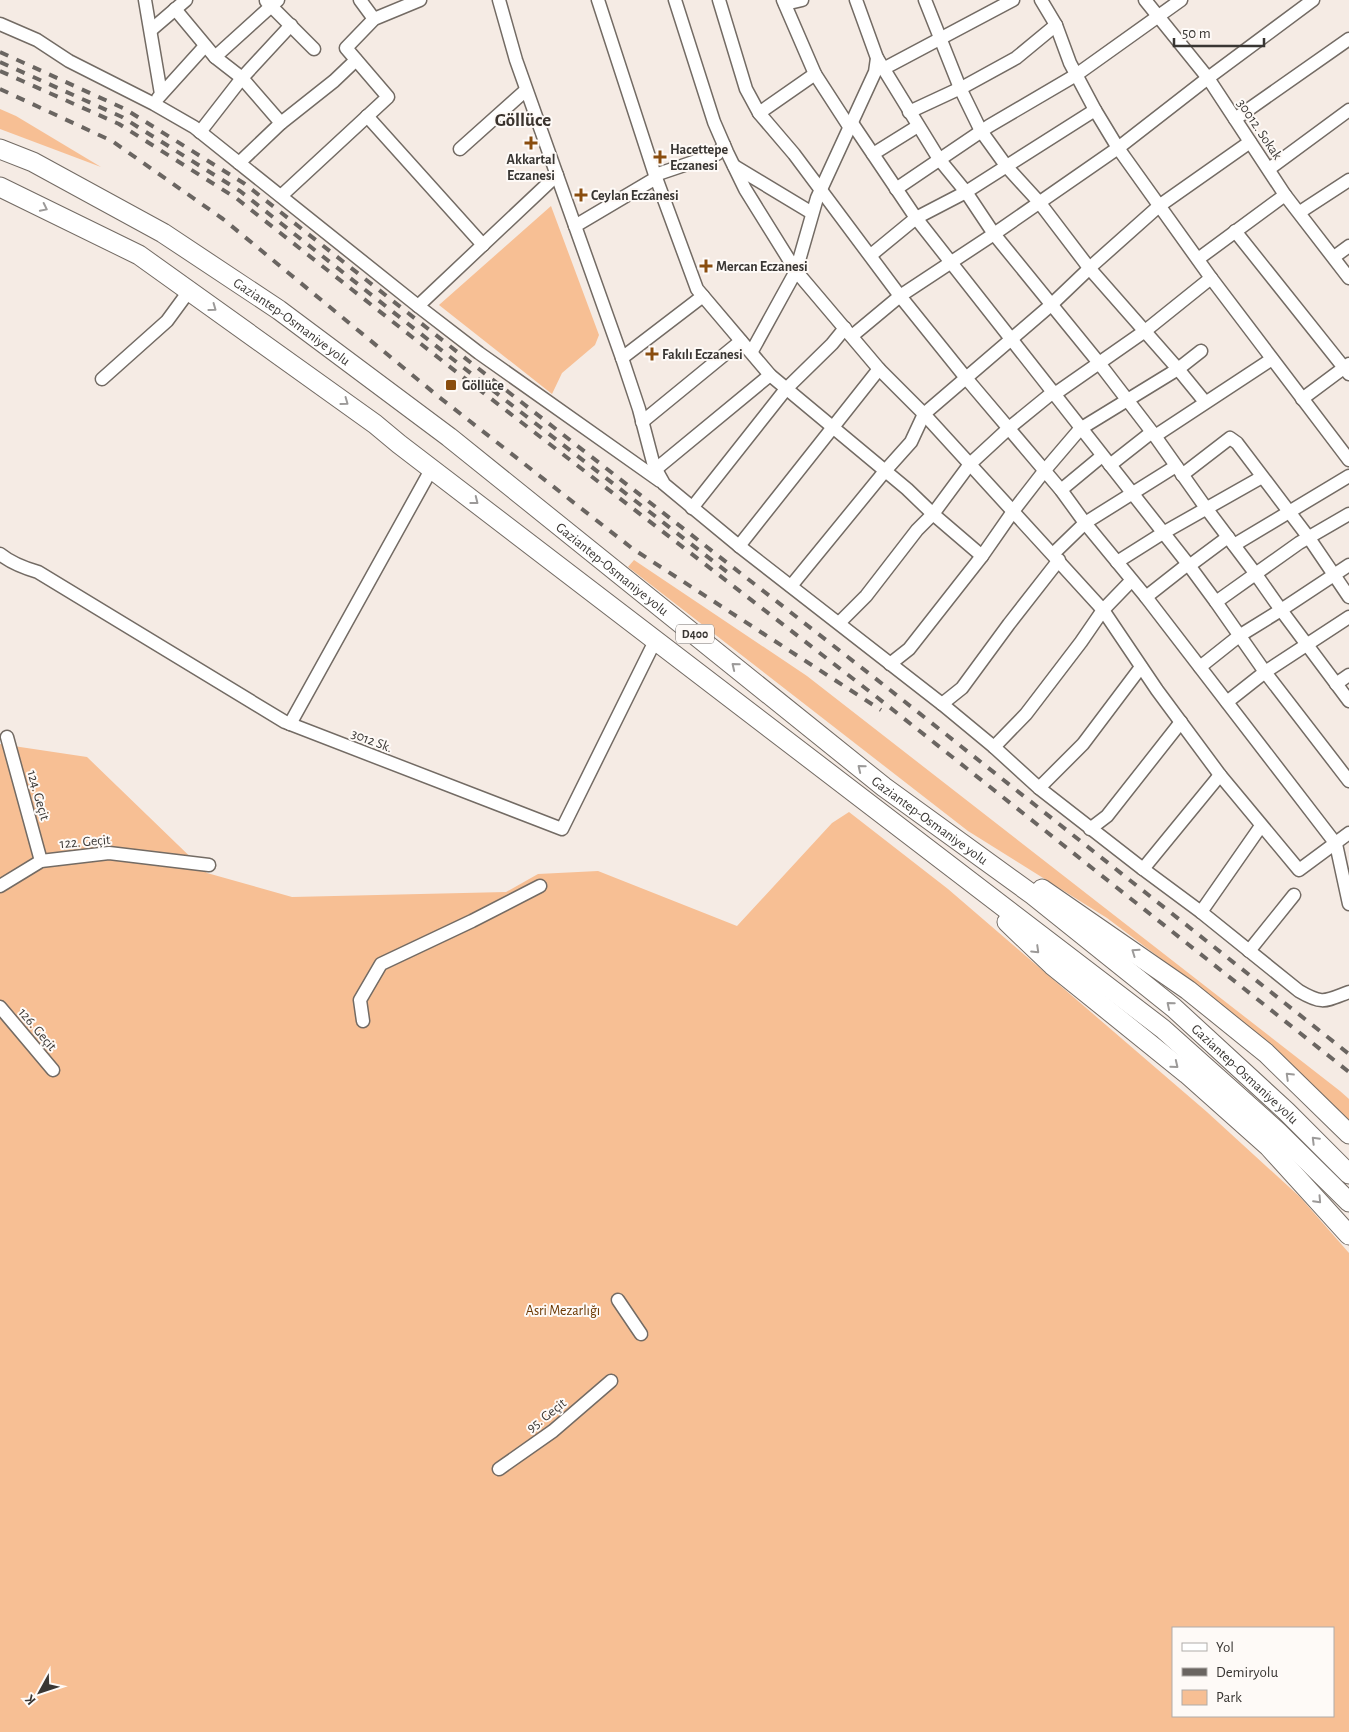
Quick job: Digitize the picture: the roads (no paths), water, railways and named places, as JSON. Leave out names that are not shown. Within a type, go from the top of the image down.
[{"type":"highway","name":"Gaziantep-Osmaniye yolu","points":[[0,149],[33,162],[163,233],[279,310],[449,438],[884,787],[1033,895],[1174,1008],[1286,1110],[1349,1174]]},
{"type":"highway","name":"Gaziantep-Osmaniye yolu","points":[[0,186],[139,255],[375,424],[655,641],[1163,1029],[1278,1131],[1349,1202]]},
{"type":"highway","points":[[884,787],[1071,907],[1188,990],[1266,1053],[1349,1134]]},
{"type":"highway","points":[[938,856],[1052,965],[1186,1074],[1268,1147],[1349,1235]]},
{"type":"street","points":[[145,0],[151,30],[158,99]]},
{"type":"street","points":[[151,30],[186,0]]},
{"type":"street","points":[[360,0],[374,19]]},
{"type":"street","points":[[281,196],[388,96],[346,48],[374,19],[420,0]]},
{"type":"street","points":[[499,0],[526,90],[622,358],[656,469],[664,484]]},
{"type":"street","points":[[675,0],[714,122],[724,145],[745,189],[796,270],[879,369],[1014,510],[1103,610],[1141,667],[1220,775],[1298,870],[1349,833]]},
{"type":"street","points":[[719,0],[746,90],[759,114],[821,189],[900,296],[966,378],[1061,490],[1131,581],[1146,597],[1336,844],[1349,904]]},
{"type":"street","points":[[802,0],[784,2],[815,74],[851,126],[950,263],[1080,430],[1189,565],[1265,672],[1349,780]]},
{"type":"street","points":[[856,0],[880,63],[939,159],[966,192],[994,234],[1153,434],[1349,701]]},
{"type":"street","points":[[925,0],[960,88],[981,131],[1007,167],[1039,202],[1090,269],[1205,402]]},
{"type":"street","points":[[752,351],[796,270],[812,213],[821,189],[880,63],[939,38],[1013,0]]},
{"type":"street","points":[[1041,0],[1056,25],[1070,64],[1094,110],[1118,148],[1211,278],[1349,460]]},
{"type":"street","name":"30012. Sokak","points":[[1144,0],[1208,78],[1285,194],[1349,278]]},
{"type":"street","points":[[896,189],[981,131],[1076,75],[1181,0]]},
{"type":"street","points":[[692,508],[786,389],[832,344],[1118,148],[1313,0]]},
{"type":"street","points":[[602,1],[656,176],[697,289],[740,341],[752,351],[770,375],[885,470],[982,556]]},
{"type":"street","points":[[215,57],[272,2],[314,49]]},
{"type":"street","points":[[175,9],[215,57],[242,78],[281,123]]},
{"type":"street","points":[[0,24],[37,40],[69,61],[158,99],[418,306],[544,400],[664,484],[739,546],[942,704],[994,747],[1038,788],[1143,870],[1201,912],[1299,992],[1312,999],[1324,1001],[1349,992]]},
{"type":"street","points":[[200,132],[242,78],[291,25]]},
{"type":"street","points":[[910,112],[1016,58],[1056,25]]},
{"type":"street","points":[[1235,119],[1349,39]]},
{"type":"street","points":[[158,99],[205,46]]},
{"type":"street","points":[[239,163],[281,123],[334,81],[356,60]]},
{"type":"street","points":[[759,114],[815,74]]},
{"type":"street","points":[[460,149],[526,90]]},
{"type":"street","points":[[871,255],[916,218],[966,192],[1094,110]]},
{"type":"street","points":[[1269,168],[1349,110]]},
{"type":"street","points":[[367,116],[483,245]]},
{"type":"street","points":[[873,154],[918,126]]},
{"type":"street","points":[[791,586],[885,470],[911,442],[924,414],[1051,306],[1159,206],[1250,142]]},
{"type":"street","points":[[575,226],[656,176],[717,154],[724,145]]},
{"type":"street","points":[[734,166],[812,213]]},
{"type":"street","points":[[418,306],[558,175]]},
{"type":"street","points":[[1300,212],[1349,180]]},
{"type":"street","points":[[1198,259],[1285,194]]},
{"type":"street","points":[[1235,231],[1347,368],[1302,398]]},
{"type":"street","points":[[1334,257],[1349,246]]},
{"type":"street","points":[[839,623],[866,596],[917,530],[933,514],[970,464],[1052,392],[1059,390],[1145,332],[1211,278]]},
{"type":"street","points":[[102,379],[167,321],[190,290]]},
{"type":"street","points":[[622,358],[703,296]]},
{"type":"street","points":[[642,422],[740,341]]},
{"type":"street","points":[[890,664],[909,649],[982,556],[1044,470],[1080,430],[1178,369],[1201,351]]},
{"type":"street","points":[[1061,490],[1272,359]]},
{"type":"street","points":[[739,546],[835,428],[879,369]]},
{"type":"street","points":[[656,469],[770,375]]},
{"type":"street","points":[[942,704],[962,688],[1056,557],[1085,523],[1133,494],[1179,471],[1230,438],[1237,443],[1290,512],[1349,597]]},
{"type":"street","points":[[290,724],[432,468]]},
{"type":"street","points":[[1146,597],[1189,565],[1231,541],[1290,512],[1349,476]]},
{"type":"street","points":[[1117,562],[1163,533],[1262,477]]},
{"type":"street","points":[[1216,602],[1255,573],[1349,514]]},
{"type":"street","name":"3012 Sk.","points":[[0,554],[7,560],[38,572],[290,724],[562,829],[655,641]]},
{"type":"street","points":[[1200,666],[1239,636],[1349,565]]},
{"type":"street","points":[[994,747],[1026,714],[1103,610],[1131,581]]},
{"type":"street","points":[[1227,702],[1265,672],[1349,617]]},
{"type":"street","points":[[1038,788],[1083,744],[1141,667]]},
{"type":"street","points":[[1336,684],[1349,675]]},
{"type":"street","points":[[1090,829],[1107,816],[1181,722]]},
{"type":"street","name":"124. Geçit","points":[[7,738],[42,861]]},
{"type":"street","points":[[1143,870],[1220,775]]},
{"type":"street","points":[[1201,912],[1261,826]]},
{"type":"street","name":"122. Geçit","points":[[0,886],[42,861],[109,852],[209,865]]},
{"type":"street","points":[[363,1021],[360,1000],[381,964],[540,886]]},
{"type":"street","points":[[1249,950],[1294,895]]},
{"type":"street","name":"126. Geçit","points":[[0,1007],[54,1070]]},
{"type":"street","points":[[618,1300],[641,1334]]},
{"type":"street","name":"95. Geçit","points":[[499,1469],[553,1431],[611,1381]]},
{"type":"railway","points":[[0,52],[125,109],[245,184],[885,686],[1349,1054]]},
{"type":"railway","points":[[0,62],[122,117],[240,191],[731,575]]},
{"type":"railway","points":[[0,71],[119,124],[236,198],[459,374],[878,698],[1349,1072]]},
{"type":"railway","points":[[0,89],[112,141],[223,219],[439,397],[633,549],[881,710]]},
{"type":"place","name":"Akkartal Eczanesi","points":[[531,143]]},
{"type":"place","name":"Hacettepe Eczanesi","points":[[660,157]]},
{"type":"place","name":"Ceylan Eczanesi","points":[[581,195]]},
{"type":"place","name":"Mercan Eczanesi","points":[[706,266]]},
{"type":"place","name":"Fakılı Eczanesi","points":[[652,354]]},
{"type":"place","name":"Göllüce","points":[[451,385]]},
{"type":"district","name":"Göllüce","points":[[523,119]]},
{"type":"park label","name":"Asri Mezarlığı","points":[[563,1310]]}]
